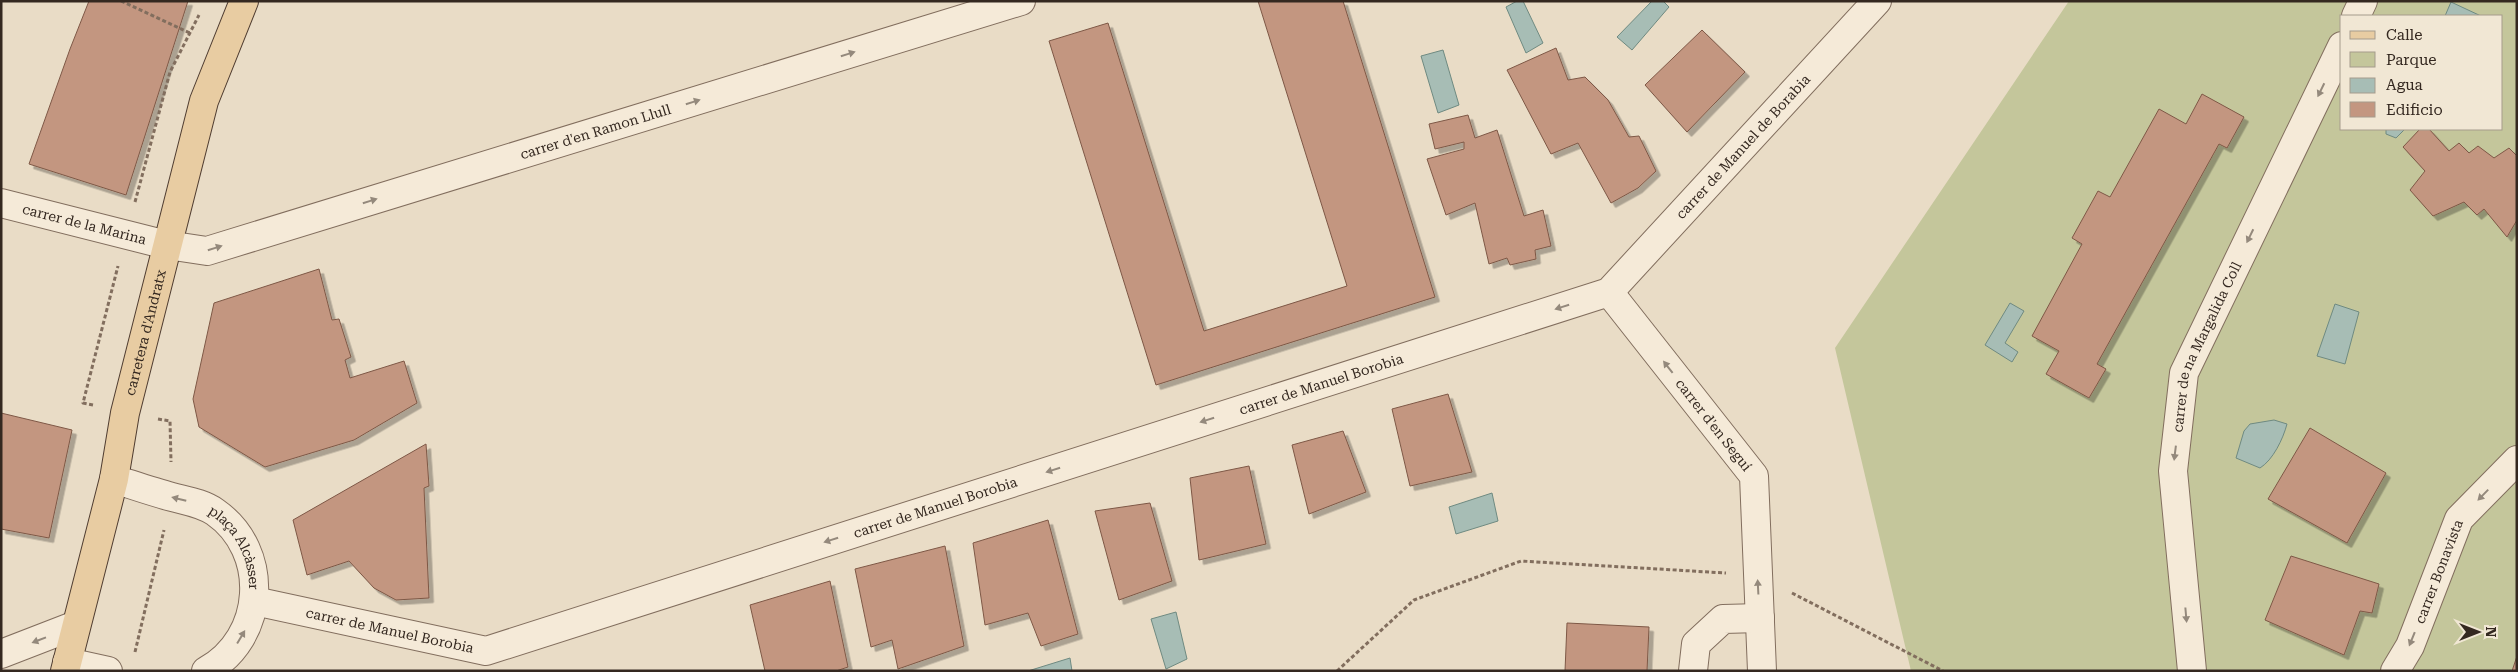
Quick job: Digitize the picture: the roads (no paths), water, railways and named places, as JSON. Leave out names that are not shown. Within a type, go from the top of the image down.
[{"type":"main road","name":"carretera d'Andratx","points":[[66,666],[114,480],[125,413],[204,101],[244,1]]},
{"type":"street","name":"carrer d'en Ramon Llull","points":[[167,245],[207,251],[1021,1]]},
{"type":"street","name":"carrer de Manuel de Borabia","points":[[1609,292],[1877,1]]},
{"type":"street","points":[[2356,15],[2363,1]]},
{"type":"street","name":"carrer de na Margalida Coll","points":[[2192,671],[2173,471],[2184,374],[2340,50]]},
{"type":"street","name":"carrer de la Marina","points":[[1,203],[167,245]]},
{"type":"street","name":"carrer d'en Seguí","points":[[1609,292],[1754,476],[1762,671]]},
{"type":"street","name":"carrer de Manuel Borobia","points":[[254,602],[486,651],[1609,292]]},
{"type":"street","name":"carrer Bonavista","points":[[2395,671],[2410,646],[2459,519],[2517,460]]},
{"type":"street","name":"plaça Alcàsser","points":[[114,480],[196,503],[214,512],[229,524],[239,537],[249,557],[254,577],[254,602],[249,623],[236,645],[226,657],[206,671]]},
{"type":"street","points":[[1693,671],[1696,644],[1724,620],[1760,618]]},
{"type":"street","points":[[1,654],[76,625]]},
{"type":"street","points":[[66,666],[108,671]]},
{"type":"water","points":[[1517,1],[1523,1],[1543,43],[1526,53],[1506,7]]},
{"type":"water","points":[[1652,1],[1663,1],[1669,7],[1632,50],[1617,37]]},
{"type":"water","points":[[2451,2],[2479,15],[2445,15]]},
{"type":"water","points":[[1443,50],[1459,105],[1438,113],[1421,56]]},
{"type":"water","points":[[2386,130],[2404,130],[2396,138],[2386,134]]},
{"type":"water","points":[[2010,303],[2024,311],[2005,343],[2018,352],[2012,362],[1985,345]]},
{"type":"water","points":[[2335,304],[2359,312],[2345,364],[2317,356]]},
{"type":"water","points":[[2274,420],[2287,424],[2277,449],[2265,464],[2260,468],[2236,458],[2244,431],[2250,424]]},
{"type":"water","points":[[1492,493],[1498,521],[1456,534],[1449,507]]},
{"type":"water","points":[[1176,612],[1187,659],[1166,669],[1151,619]]},
{"type":"water","points":[[1070,658],[1072,671],[1028,671]]}]
